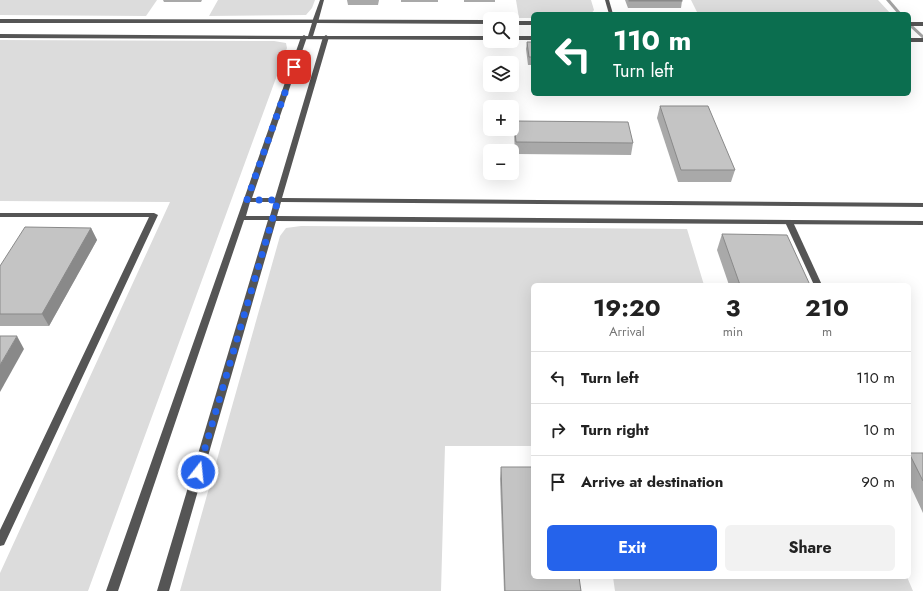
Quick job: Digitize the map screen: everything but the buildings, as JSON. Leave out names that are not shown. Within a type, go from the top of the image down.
[{"type":"street","points":[[112,591],[247,200],[322,0]]},
{"type":"street","points":[[607,0],[610,12]]},
{"type":"street","points":[[0,20],[483,22]]},
{"type":"street","points":[[519,23],[531,23]]},
{"type":"street","points":[[911,24],[923,24]]},
{"type":"street","points":[[0,36],[483,38]]},
{"type":"street","points":[[163,591],[326,37]]},
{"type":"street","points":[[519,38],[531,38]]},
{"type":"street","points":[[247,200],[923,205]]},
{"type":"street","points":[[0,215],[154,216],[0,541]]},
{"type":"street","points":[[241,218],[923,223]]},
{"type":"street","points":[[789,222],[817,283]]},
{"type":"shaded area","points":[[0,0],[157,0],[146,16],[0,15]]},
{"type":"shaded area","points":[[218,0],[315,0],[312,8],[306,15],[209,16]]},
{"type":"shaded area","points":[[516,0],[591,0],[594,10],[592,12],[531,12],[531,18],[519,18]]},
{"type":"shaded area","points":[[691,0],[878,0],[889,12],[697,12]]},
{"type":"shaded area","points":[[0,40],[274,41],[286,43],[287,48],[88,591],[0,591],[0,573],[170,202],[0,201]]},
{"type":"shaded area","points":[[301,226],[687,229],[703,283],[531,283],[531,446],[445,446],[441,591],[180,591],[280,236],[286,228]]},
{"type":"shaded area","points":[[613,579],[908,579],[913,591],[615,591]]},
{"type":"waterway","points":[[888,0],[898,12]]},
{"type":"waterway","points":[[911,25],[923,38]]},
{"type":"route","points":[[198,472],[278,200],[247,200],[294,67]]}]
